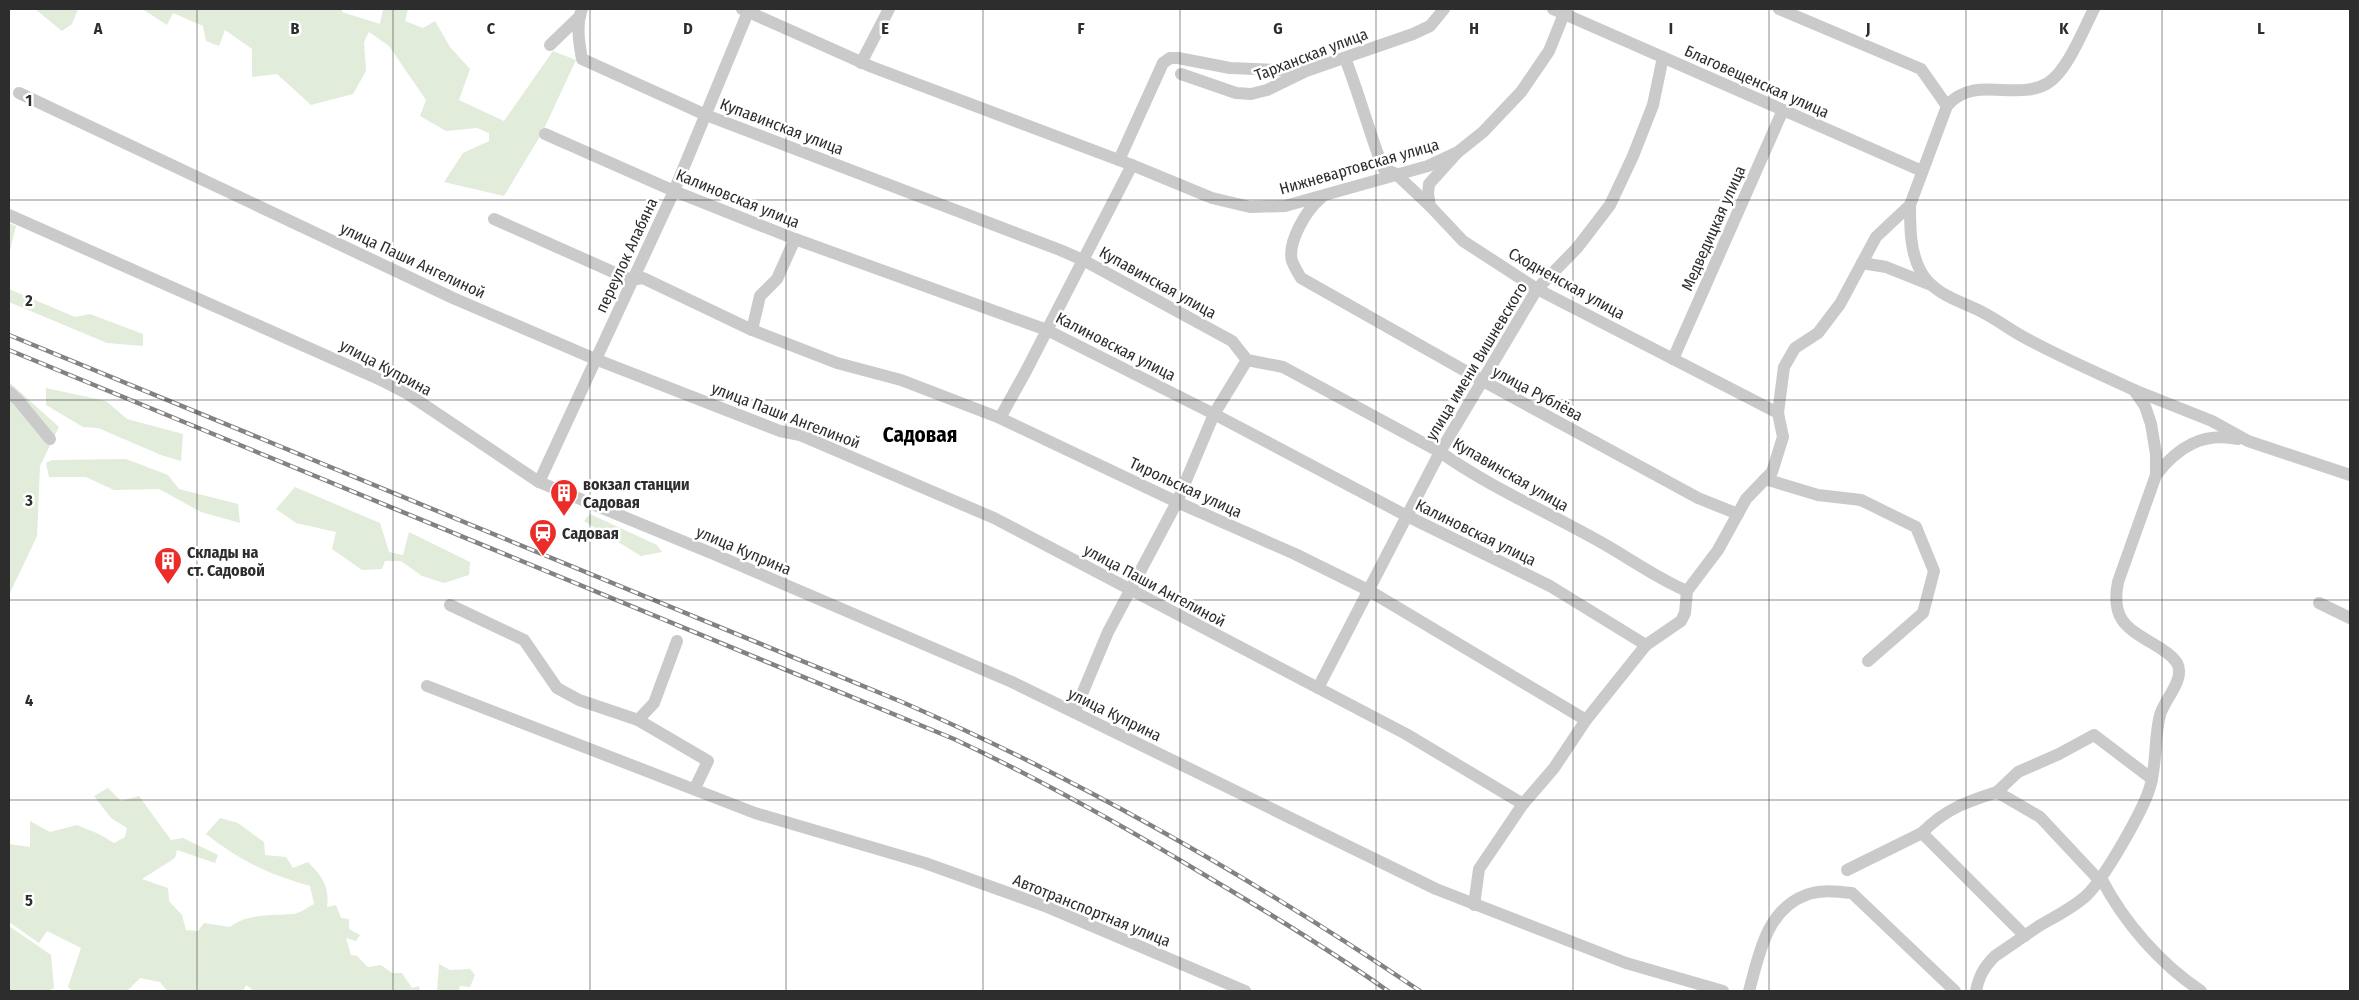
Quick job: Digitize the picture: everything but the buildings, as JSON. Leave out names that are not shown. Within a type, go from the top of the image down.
[{"type":"street","points":[[861,63],[889,9]]},
{"type":"street","name":"Тарханская улица","points":[[1181,74],[1236,93],[1251,94],[1281,77],[1306,71],[1413,34],[1430,26],[1444,9]]},
{"type":"street","points":[[1779,9],[1921,69],[1947,106]]},
{"type":"street","points":[[2094,9],[2060,72],[2048,83],[2034,89],[1969,91],[1955,96],[1947,106],[1910,206],[1914,256],[1922,273],[1931,285],[1941,293],[1985,313],[2021,336],[2134,390],[2203,417],[2248,441]]},
{"type":"street","name":"Нижневартовская улица","points":[[745,10],[861,63],[1212,198],[1250,207],[1285,206],[1428,166],[1458,152],[1484,132],[1521,92],[1548,50],[1561,10]]},
{"type":"street","name":"переулок Алабяна","points":[[539,482],[631,280],[674,191],[706,115],[745,10]]},
{"type":"street","name":"Благовещенская улица","points":[[1561,10],[1922,171]]},
{"type":"street","points":[[550,45],[581,12]]},
{"type":"street","name":"Купавинская улица","points":[[581,12],[579,42],[582,59],[706,115],[968,214],[1083,260],[1232,342],[1247,360],[1283,367],[1440,452],[1463,468],[1605,544],[1667,583],[1687,592]]},
{"type":"street","name":"улица имени Вишневского","points":[[1318,688],[1440,452],[1537,289],[1578,248],[1610,205],[1633,156],[1653,106],[1663,57]]},
{"type":"street","name":"Тарханская улица","points":[[1000,418],[1083,260],[1125,163],[1163,63],[1170,58],[1178,58],[1281,77]]},
{"type":"street","name":"Сходненская улица","points":[[1345,58],[1361,99],[1369,132],[1383,168],[1396,174],[1463,241],[1537,289],[1778,412]]},
{"type":"street","name":"улица Паши Ангелиной","points":[[19,93],[453,298],[595,359],[780,431],[800,436],[985,514],[1406,734],[1523,804]]},
{"type":"street","name":"Медведицкая улица","points":[[1673,359],[1783,110]]},
{"type":"street","name":"Калиновская улица","points":[[545,134],[674,191],[795,239],[1047,330],[1214,414],[1407,516],[1550,586],[1646,645]]},
{"type":"street","points":[[1430,206],[1429,184],[1458,152]]},
{"type":"street","name":"улица Рублёва","points":[[1326,194],[1312,205],[1302,222],[1294,242],[1292,259],[1301,278],[1483,381],[1698,498],[1738,514]]},
{"type":"street","points":[[1474,905],[1478,869],[1523,804],[1554,768],[1586,720],[1646,645],[1674,628],[1681,620],[1687,592],[1718,550],[1746,500],[1772,472],[1783,438],[1778,412],[1784,367],[1795,348],[1818,333],[1840,304],[1876,238],[1910,206]]},
{"type":"street","name":"улица Куприна","points":[[9,216],[388,383],[408,394],[539,482],[1012,682],[1436,889],[1626,963],[1723,991]]},
{"type":"street","name":"Тирольская улица","points":[[494,219],[631,280],[643,278],[752,330],[838,363],[902,380],[1000,418],[1177,502],[1295,554],[1368,590],[1586,720]]},
{"type":"street","points":[[752,330],[760,296],[777,279],[795,239]]},
{"type":"street","points":[[1898,272],[1914,256]]},
{"type":"street","points":[[1862,263],[1874,263],[1931,285]]},
{"type":"street","points":[[1068,709],[1077,706],[1108,632],[1177,502],[1214,414],[1247,360]]},
{"type":"street","points":[[2134,390],[2144,406],[2151,424],[2156,454],[2156,475]]},
{"type":"street","points":[[9,392],[50,438]]},
{"type":"street","points":[[1976,991],[1978,978],[1995,956],[2087,895],[2100,879],[2137,816],[2150,787],[2160,716],[2176,683],[2179,674],[2178,665],[2173,657],[2132,632],[2121,619],[2116,608],[2115,598],[2118,582],[2156,475],[2170,457],[2205,438],[2225,436],[2248,441],[2350,475]]},
{"type":"street","points":[[1766,479],[1818,495],[1861,500],[1916,527],[1934,571],[1923,613],[1868,661]]},
{"type":"street","points":[[2319,603],[2350,618]]},
{"type":"street","points":[[450,605],[524,640],[557,688],[578,700],[638,720],[708,761],[695,788]]},
{"type":"street","points":[[638,720],[654,703],[677,641]]},
{"type":"street","name":"Автотранспортная улица","points":[[427,686],[695,788],[755,813],[925,863],[1045,906],[1245,991]]},
{"type":"street","points":[[1848,870],[1922,832],[1935,819],[1959,804],[1997,792],[2018,772],[2059,754],[2094,734],[2152,779]]},
{"type":"street","points":[[1997,792],[2040,817],[2100,879],[2125,916],[2164,961],[2186,982],[2201,991]]},
{"type":"street","points":[[1922,832],[2025,936]]},
{"type":"street","points":[[1749,991],[1763,941],[1773,922],[1787,906],[1806,894],[1830,891],[1852,893],[1955,991]]},
{"type":"street","points":[[2178,991],[2186,982]]},
{"type":"green space","points":[[35,9],[78,9],[72,24],[62,31]]},
{"type":"green space","points":[[144,9],[342,9],[342,12],[380,24],[383,9],[408,9],[405,21],[423,28],[435,21],[450,47],[470,69],[459,100],[504,121],[553,51],[576,60],[542,133],[504,196],[444,182],[463,153],[489,141],[489,133],[477,128],[446,131],[420,116],[426,100],[389,46],[369,32],[364,42],[366,71],[353,94],[311,105],[277,74],[252,77],[252,49],[225,30],[219,46],[206,41],[203,26],[173,13],[167,25]]},
{"type":"green space","points":[[9,223],[16,226],[9,255]]},
{"type":"green space","points":[[9,289],[75,317],[90,314],[143,334],[143,346],[107,343],[9,302]]},
{"type":"green space","points":[[9,382],[59,427],[40,466],[37,536],[9,595]]},
{"type":"green space","points":[[46,388],[106,401],[127,419],[183,434],[181,461],[161,455],[98,428],[83,427],[46,405]]},
{"type":"green space","points":[[126,459],[168,475],[179,489],[238,504],[240,523],[201,512],[159,489],[114,490],[86,477],[49,477],[46,463],[52,460]]},
{"type":"green space","points":[[295,487],[380,523],[389,552],[403,555],[409,532],[470,562],[469,575],[444,583],[422,576],[401,561],[385,561],[382,569],[362,570],[332,549],[336,532],[296,523],[276,509]]},
{"type":"green space","points":[[590,514],[657,545],[662,552],[641,556],[584,521]]},
{"type":"green space","points":[[108,788],[121,801],[139,796],[171,840],[183,838],[218,855],[215,863],[177,850],[175,858],[142,879],[168,888],[169,901],[182,915],[186,930],[198,931],[204,923],[230,927],[252,917],[295,914],[314,904],[310,886],[255,866],[206,834],[220,818],[238,823],[264,842],[265,855],[286,857],[293,868],[308,862],[324,882],[328,900],[327,907],[336,905],[341,918],[349,919],[349,929],[360,935],[356,941],[346,938],[351,955],[357,956],[368,967],[381,965],[392,973],[402,973],[412,988],[419,986],[420,991],[254,991],[246,985],[243,991],[167,991],[160,982],[140,978],[127,991],[72,991],[68,987],[81,948],[47,931],[39,943],[9,922],[9,844],[30,847],[30,821],[50,832],[77,825],[99,834],[114,843],[125,837],[127,828],[111,818],[94,796]]},
{"type":"green space","points":[[9,926],[51,955],[54,988],[48,991],[9,991]]},
{"type":"green space","points":[[439,964],[450,970],[470,969],[475,975],[470,987],[460,986],[459,991],[437,991]]},
{"type":"railway","points":[[9,335],[902,702],[970,733],[1037,765],[1168,834],[1295,910],[1420,991]]},
{"type":"railway","points":[[9,350],[954,739],[1051,787],[1146,840],[1299,932],[1388,991]]},
{"type":"place","name":"вокзал станции Садовая","points":[[564,517]]},
{"type":"place","name":"Садовая","points":[[543,557]]},
{"type":"place","name":"Склады на ст. Садовой","points":[[168,585]]},
{"type":"district","name":"Садовая","points":[[920,435]]}]
